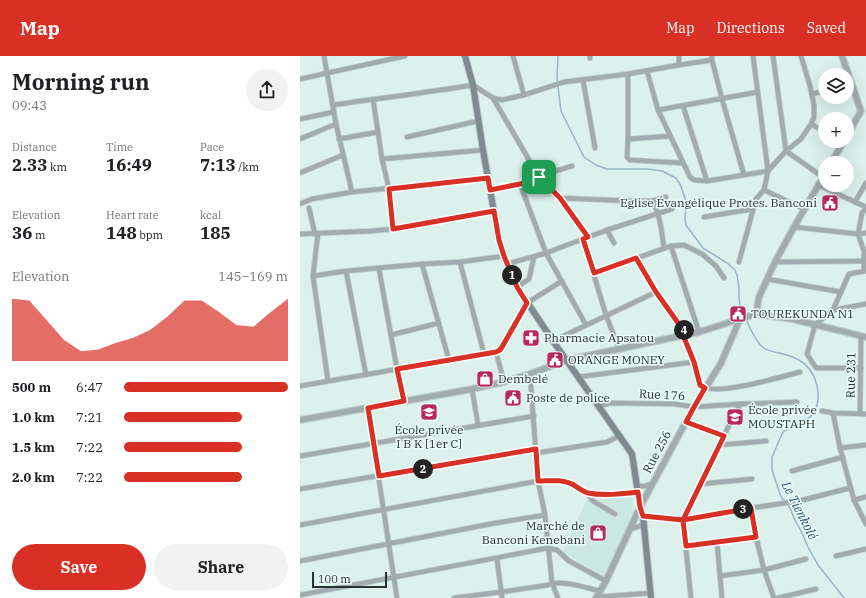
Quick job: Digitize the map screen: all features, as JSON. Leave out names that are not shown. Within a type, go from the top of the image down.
[{"type":"main road","points":[[465,56],[473,85],[499,240],[507,264],[517,287],[527,303],[632,454],[640,507],[643,516],[651,596]]},
{"type":"street","points":[[324,56],[339,139],[352,192]]},
{"type":"street","points":[[300,79],[405,56]]},
{"type":"street","points":[[513,56],[524,95]]},
{"type":"street","points":[[679,56],[679,65]]},
{"type":"street","points":[[739,262],[756,199],[764,190],[768,171],[754,56]]},
{"type":"street","points":[[773,56],[786,151],[818,172]]},
{"type":"street","points":[[647,71],[658,110],[682,163],[690,177],[694,180],[708,181],[768,171],[786,151],[801,139],[814,117],[812,94],[801,56]]},
{"type":"street","points":[[842,56],[845,68]]},
{"type":"street","points":[[333,105],[473,85],[492,98],[502,100],[524,95],[564,82],[647,71],[712,58],[744,175]]},
{"type":"street","points":[[628,74],[627,157],[630,160],[682,163]]},
{"type":"street","points":[[583,80],[595,148]]},
{"type":"street","points":[[658,110],[758,92]]},
{"type":"street","points":[[812,94],[818,93]]},
{"type":"street","points":[[854,93],[863,110],[854,125]]},
{"type":"street","points":[[492,98],[539,177],[560,198],[586,238],[606,315],[619,349]]},
{"type":"street","points":[[373,99],[382,159],[389,189],[393,229]]},
{"type":"street","points":[[683,106],[708,181]]},
{"type":"street","points":[[300,119],[334,112]]},
{"type":"street","points":[[407,137],[478,121]]},
{"type":"street","points":[[300,139],[336,124]]},
{"type":"street","points":[[811,124],[818,128]]},
{"type":"street","points":[[339,139],[378,132]]},
{"type":"street","points":[[628,139],[670,136]]},
{"type":"street","points":[[382,159],[483,150]]},
{"type":"street","points":[[300,173],[343,155]]},
{"type":"street","points":[[490,190],[520,184],[572,166]]},
{"type":"street","points":[[300,204],[312,199],[352,192],[488,178]]},
{"type":"street","points":[[855,202],[866,183]]},
{"type":"street","points":[[520,184],[546,253],[586,325]]},
{"type":"street","points":[[756,314],[759,297],[775,262],[818,185]]},
{"type":"street","points":[[764,190],[804,209]]},
{"type":"street","points":[[833,192],[866,208],[862,213],[858,234],[864,251],[865,271],[849,274],[833,310],[815,325],[807,354],[816,368],[861,368]]},
{"type":"street","points":[[560,198],[652,201],[666,197]]},
{"type":"street","points":[[652,201],[658,213],[664,248]]},
{"type":"street","points":[[309,208],[317,233],[313,276],[328,381]]},
{"type":"street","points":[[704,217],[754,208]]},
{"type":"street","points":[[507,264],[546,253],[608,230],[672,209]]},
{"type":"street","points":[[300,234],[393,229],[494,211]]},
{"type":"street","points":[[794,228],[858,234],[866,232]]},
{"type":"street","points":[[608,230],[614,243]]},
{"type":"street","points":[[594,273],[664,248],[684,245],[702,254],[716,266],[724,278]]},
{"type":"street","points":[[671,246],[699,332]]},
{"type":"street","points":[[313,276],[346,271],[460,262],[504,256]]},
{"type":"street","points":[[517,287],[529,279],[534,257]]},
{"type":"street","points":[[636,258],[656,292],[685,335],[700,385],[711,390],[724,389],[753,384],[800,372]]},
{"type":"street","points":[[775,262],[864,261]]},
{"type":"street","points":[[460,262],[484,354]]},
{"type":"street","points":[[422,264],[448,360]]},
{"type":"street","points":[[379,269],[404,401]]},
{"type":"street","points":[[346,271],[366,375]]},
{"type":"street","points":[[767,279],[841,292]]},
{"type":"street","points":[[300,386],[496,352],[502,347],[527,303],[562,281]]},
{"type":"street","points":[[553,341],[656,292]]},
{"type":"street","points":[[833,310],[866,304]]},
{"type":"street","points":[[300,420],[504,382],[567,360],[699,332],[756,314],[792,319],[864,337]]},
{"type":"street","name":"Rue 256","points":[[597,597],[652,484],[694,407],[721,363],[740,319]]},
{"type":"street","points":[[391,335],[439,323]]},
{"type":"street","name":"Rue 231","points":[[860,414],[861,368],[864,337]]},
{"type":"street","points":[[496,352],[504,382]]},
{"type":"street","points":[[578,377],[694,362]]},
{"type":"street","points":[[530,374],[538,481],[545,515],[552,583],[558,598]]},
{"type":"street","points":[[472,389],[478,425]]},
{"type":"street","name":"Rue 176","points":[[598,406],[610,403],[675,404],[694,407],[797,402]]},
{"type":"street","points":[[691,598],[683,520],[740,404]]},
{"type":"street","points":[[368,408],[397,598]]},
{"type":"street","points":[[822,411],[833,413],[866,414]]},
{"type":"street","points":[[833,413],[850,488],[854,500],[866,524]]},
{"type":"street","points":[[300,456],[534,416]]},
{"type":"street","points":[[686,422],[724,436]]},
{"type":"street","points":[[300,489],[536,451],[608,442],[619,436]]},
{"type":"street","points":[[719,445],[766,441]]},
{"type":"street","points":[[840,448],[866,445]]},
{"type":"street","points":[[792,471],[843,457]]},
{"type":"street","points":[[700,484],[752,479]]},
{"type":"street","points":[[300,525],[538,481],[563,481],[586,492],[604,494],[620,494],[652,484]]},
{"type":"street","points":[[643,516],[683,520],[751,508],[779,505],[850,488]]},
{"type":"street","points":[[586,492],[593,501],[615,514]]},
{"type":"street","points":[[854,500],[866,497]]},
{"type":"street","points":[[751,508],[764,570],[774,598]]},
{"type":"street","points":[[300,561],[490,524],[545,515]]},
{"type":"street","points":[[630,529],[644,525]]},
{"type":"street","points":[[686,546],[756,537]]},
{"type":"street","points":[[717,543],[722,598]]},
{"type":"street","points":[[300,595],[497,559],[548,548],[557,550],[569,561],[606,581]]},
{"type":"street","points":[[836,556],[866,549]]},
{"type":"street","points":[[497,559],[502,598]]},
{"type":"street","points":[[720,576],[764,570],[806,559]]},
{"type":"street","points":[[454,598],[548,585],[552,583],[567,584],[600,591]]},
{"type":"street","points":[[778,598],[816,589]]},
{"type":"street","points":[[597,597],[651,596]]},
{"type":"shaded area","name":"Marché de Banconi Kenebani","points":[[631,489],[634,513],[604,576],[562,552],[589,496]]},
{"type":"waterway","name":"Le Tienkolé","points":[[558,56],[557,78],[561,111],[584,157],[596,165],[607,169],[647,169],[662,171],[676,178],[685,198],[686,225],[703,248],[727,263],[735,270],[739,287],[740,306],[745,316]]},
{"type":"waterway","name":"Le Tienkolé","points":[[746,319],[761,346],[770,351],[792,356],[799,360],[810,371],[817,386],[818,402],[811,416],[784,431],[772,457],[772,470],[781,497],[786,502]]},
{"type":"waterway","name":"Le Tienkolé","points":[[788,505],[818,565],[844,598]]},
{"type":"place","name":"Eglise Évangélique Protes. Banconi","points":[[830,203]]},
{"type":"place","name":"TOUREKUNDA N1","points":[[738,314]]},
{"type":"place","name":"Pharmacie Apsatou","points":[[531,338]]},
{"type":"place","name":"ORANGE MONEY","points":[[555,360]]},
{"type":"place","name":"Dembelé","points":[[485,379]]},
{"type":"place","name":"Poste de police","points":[[513,398]]},
{"type":"place","name":"École privée I B K [1er C]","points":[[429,412]]},
{"type":"place","name":"École privée MOUSTAPH","points":[[735,417]]},
{"type":"place","name":"Marché de Banconi Kenebani","points":[[598,533]]},
{"type":"route","points":[[539,177],[520,184],[490,190],[488,178],[389,189],[393,229],[494,211],[499,240],[504,256],[517,287],[527,303],[500,350],[496,352],[397,369],[404,401],[368,408],[379,476],[536,449],[538,481],[563,481],[586,492],[604,494],[638,492],[643,516],[683,520],[751,508],[756,537],[686,546],[683,520],[724,436],[686,422],[705,388],[700,385],[694,362],[683,335],[686,334],[656,292],[636,258],[594,273],[583,239],[588,237],[560,198],[539,177]]}]
